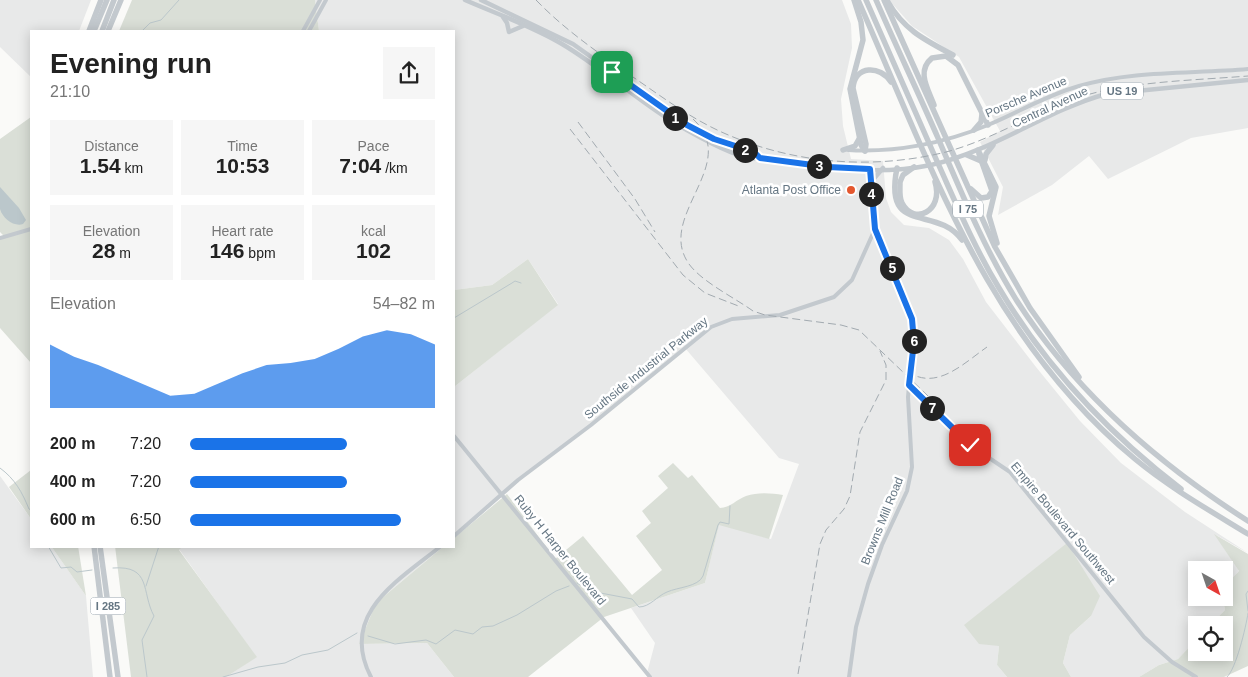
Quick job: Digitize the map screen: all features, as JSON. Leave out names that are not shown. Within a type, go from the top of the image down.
[{"type":"highway","points":[[89,30],[101,0]]},
{"type":"highway","points":[[94,30],[107,0]]},
{"type":"highway","points":[[102,30],[114,0]]},
{"type":"highway","points":[[108,30],[121,0]]},
{"type":"highway","points":[[854,0],[861,22],[863,40],[850,89],[860,137],[865,151]]},
{"type":"highway","points":[[858,0],[928,161],[974,258]]},
{"type":"highway","name":"I 75","points":[[866,0],[978,249],[1004,297],[1040,348],[1077,395],[1142,459],[1214,513],[1248,534]]},
{"type":"highway","points":[[870,0],[974,236],[1001,286],[1038,341],[1040,348]]},
{"type":"highway","name":"I 75","points":[[876,0],[964,199],[1002,276],[1052,350],[1121,426],[1165,465],[1248,521]]},
{"type":"highway","points":[[886,0],[958,165],[1007,268],[1042,326],[1094,398]]},
{"type":"highway","points":[[886,0],[913,32],[952,54],[960,61],[988,118],[988,125]]},
{"type":"highway","points":[[948,142],[924,79],[924,69],[929,60],[943,55],[957,62],[988,125]]},
{"type":"highway","points":[[865,151],[866,144],[854,88],[859,74],[870,69],[880,71],[890,80],[903,103]]},
{"type":"highway","points":[[974,130],[981,122],[982,114]]},
{"type":"highway","points":[[843,150],[856,146],[860,137]]},
{"type":"highway","points":[[958,165],[975,194],[985,198],[991,193],[992,188],[983,160],[993,145]]},
{"type":"highway","points":[[978,150],[996,190],[989,212],[989,222],[1007,268]]},
{"type":"highway","points":[[967,155],[983,160]]},
{"type":"highway","points":[[897,168],[901,200],[906,208],[917,213],[931,209],[938,195],[928,161]]},
{"type":"highway","points":[[900,182],[903,175],[914,167]]},
{"type":"highway","points":[[897,168],[896,197],[903,211],[910,216],[938,222],[950,227],[958,235],[974,258],[1018,332],[1079,406],[1116,442],[1155,475],[1214,513]]},
{"type":"highway","name":"I 285","points":[[94,548],[109,677]]},
{"type":"highway","name":"I 285","points":[[100,548],[116,666],[120,677]]},
{"type":"main road","name":"US 19","points":[[466,0],[564,45],[676,121],[714,139],[754,152],[760,158],[828,167],[870,169],[914,167]]},
{"type":"main road","name":"US 19","points":[[481,0],[573,44],[676,121]]},
{"type":"main road","points":[[502,16],[507,21],[509,32],[524,26]]},
{"type":"main road","name":"Central Avenue","points":[[914,167],[967,155],[993,145],[1083,101],[1106,94],[1248,80]]},
{"type":"main road","points":[[870,182],[883,168]]},
{"type":"street","points":[[304,30],[320,0]]},
{"type":"street","points":[[310,30],[326,0]]},
{"type":"street","name":"Porsche Avenue","points":[[843,150],[865,151],[907,147],[958,136],[988,125],[1053,94],[1100,80],[1135,75],[1248,68]]},
{"type":"street","name":"Browns Mill Road","points":[[849,677],[856,628],[868,584],[909,483],[912,459],[909,385],[914,342],[912,319],[875,229],[870,169]]},
{"type":"street","points":[[0,238],[30,229]]},
{"type":"street","name":"Southside Industrial Parkway","points":[[455,535],[502,494],[711,327],[732,319],[780,315],[828,300],[839,293],[852,280],[875,229]]},
{"type":"street","name":"Empire Boulevard Southwest","points":[[909,385],[970,445],[1010,472],[1144,637],[1172,662],[1196,677]]},
{"type":"street","name":"Ruby H Harper Boulevard","points":[[455,437],[650,677]]},
{"type":"street","points":[[371,677],[364,658],[362,642],[364,625],[369,612],[383,593],[439,548]]},
{"type":"shaded area","points":[[0,0],[91,0],[79,30],[30,30],[30,76],[0,47]]},
{"type":"shaded area","points":[[132,0],[315,0],[319,30],[119,30]]},
{"type":"shaded area","points":[[315,0],[842,0],[851,24],[852,48],[841,99],[843,126],[851,159],[883,161],[886,198],[891,212],[904,225],[929,228],[949,240],[963,259],[986,302],[1036,367],[1080,421],[1121,463],[1185,512],[1248,553],[1216,535],[1233,561],[1188,561],[1188,606],[1224,606],[1225,610],[1219,616],[1188,616],[1188,648],[1178,659],[1159,665],[1139,677],[1071,677],[1063,663],[1070,635],[1091,616],[999,646],[997,665],[1007,677],[650,677],[647,673],[655,643],[631,608],[705,583],[719,524],[771,539],[799,464],[779,458],[685,348],[624,399],[553,452],[455,537],[455,386],[558,304],[528,259],[492,285],[455,290],[455,30],[319,30]]},
{"type":"shaded area","points":[[889,0],[1248,0],[1248,128],[1191,138],[1108,179],[1089,156],[1052,185],[998,215],[1003,187],[980,142],[1000,131],[959,57],[912,26]]},
{"type":"shaded area","points":[[30,118],[30,362],[0,328],[0,239],[5,237],[0,232],[0,139]]},
{"type":"shaded area","points":[[0,187],[19,208],[26,220],[23,224],[13,223],[1,213]]},
{"type":"shaded area","points":[[528,259],[558,305],[455,386],[455,290],[492,285]]},
{"type":"shaded area","points":[[673,463],[688,478],[692,475],[720,508],[727,507],[743,497],[751,495],[764,493],[783,495],[769,539],[719,525],[705,583],[604,617],[528,677],[454,677],[427,643],[359,644],[376,603],[442,548],[455,548],[455,537],[507,494],[555,559],[583,536],[632,595],[662,570],[636,536],[651,523],[642,511],[668,488],[658,476]]},
{"type":"shaded area","points":[[30,471],[30,518],[9,487]]},
{"type":"shaded area","points":[[0,476],[30,518],[30,548],[52,548],[86,596],[93,677],[0,677]]},
{"type":"shaded area","points":[[1214,534],[1248,554],[1248,666],[1224,677],[1139,677],[1159,665],[1178,659],[1188,648],[1188,661],[1233,661],[1233,616],[1219,616],[1225,610],[1225,606],[1233,606],[1233,577],[1239,571]]},
{"type":"shaded area","points":[[1067,543],[1100,596],[1091,616],[1070,635],[1063,663],[1071,677],[1007,677],[997,665],[999,646],[979,644],[964,625]]},
{"type":"shaded area","points":[[52,548],[78,548],[86,596]]},
{"type":"shaded area","points":[[115,548],[181,548],[179,550],[257,657],[226,677],[131,677]]},
{"type":"shaded area","points":[[442,548],[376,603],[359,644],[427,643],[454,677],[226,677],[256,657],[179,549]]},
{"type":"shaded area","points":[[1233,562],[1239,571],[1233,578]]},
{"type":"waterway","points":[[143,30],[150,23],[161,20],[179,0]]},
{"type":"waterway","points":[[455,317],[515,281],[521,283]]},
{"type":"waterway","points":[[0,468],[14,481],[30,510]]},
{"type":"waterway","points":[[577,583],[590,591],[632,599],[639,607],[643,607],[667,592],[697,582],[703,576],[718,525],[720,522],[729,524],[730,506]]},
{"type":"waterway","points":[[49,548],[61,568],[71,567],[77,572],[92,570]]},
{"type":"waterway","points":[[146,586],[158,548]]},
{"type":"waterway","points":[[113,568],[125,568],[134,571],[140,576],[154,616],[142,640],[147,677]]},
{"type":"waterway","points":[[368,636],[395,644],[426,640],[436,644],[455,630],[473,634],[482,627],[493,626],[517,615],[556,591],[569,586]]},
{"type":"waterway","points":[[1248,591],[1246,594],[1248,611]]},
{"type":"waterway","points":[[1227,677],[1237,657],[1248,613]]},
{"type":"waterway","points":[[223,677],[258,667],[285,663],[302,655],[328,650],[357,633]]},
{"type":"railway","points":[[536,0],[558,21],[593,49],[688,114],[726,134],[752,144],[807,158],[834,161],[891,161],[946,152],[966,146],[1060,104],[1079,97],[1116,88],[1153,83],[1248,76]]},
{"type":"railway","points":[[693,119],[706,136],[708,154],[704,172],[682,227],[681,246],[689,264],[710,283],[753,311],[765,315],[841,325],[859,330],[928,396]]},
{"type":"railway","points":[[578,122],[635,199],[655,232]]},
{"type":"railway","points":[[570,129],[683,275],[705,293],[741,307]]},
{"type":"railway","points":[[907,371],[918,377],[939,377],[959,367],[987,347]]},
{"type":"railway","points":[[798,674],[820,544],[826,530],[844,509],[850,496],[860,432],[886,380],[886,365],[880,351]]},
{"type":"place","name":"Atlanta Post Office","points":[[851,190]]},
{"type":"route","points":[[612,72],[687,125],[714,139],[754,152],[760,158],[828,167],[870,169],[875,229],[908,308],[914,330],[909,385],[970,445]]}]
